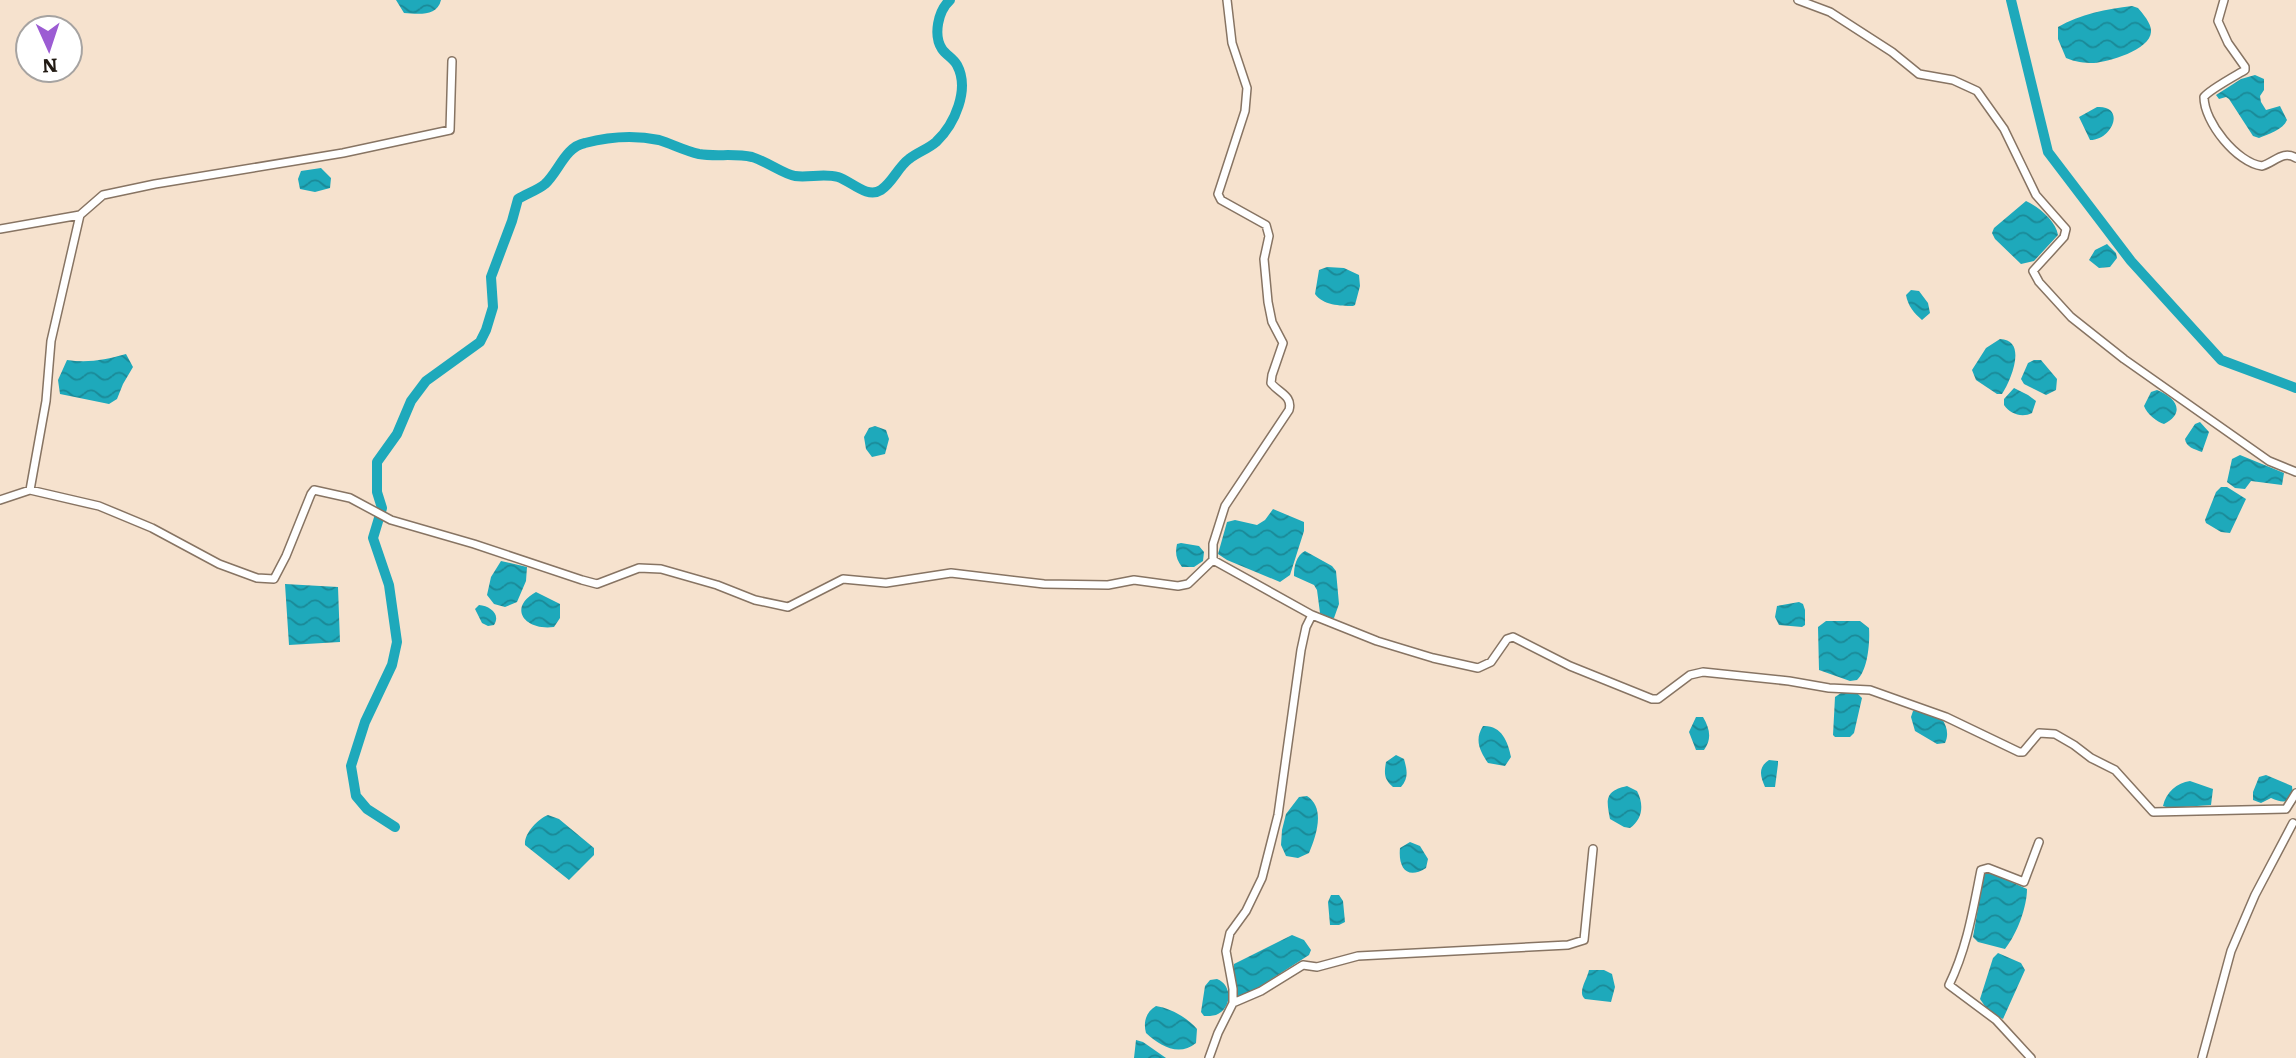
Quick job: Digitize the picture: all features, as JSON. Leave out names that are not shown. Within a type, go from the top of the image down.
[{"type":"street","points":[[0,500],[30,490],[99,506],[152,528],[219,564],[257,578],[274,579],[314,490],[350,498],[391,520],[597,584],[639,568],[662,569],[717,584],[755,600],[788,607],[843,579],[886,583],[950,573],[1082,586],[1134,580],[1178,586],[1188,584],[1213,560],[1213,544],[1225,506],[1291,404],[1271,383],[1283,343],[1272,322],[1268,302],[1265,259],[1269,236],[1266,225],[1221,200],[1218,194],[1245,111],[1247,88],[1233,43],[1227,0]]},
{"type":"street","points":[[1798,0],[1830,12],[1892,52],[1919,74],[1953,80],[1977,91],[2004,129],[2036,195],[2066,229],[2064,237],[2033,271],[2054,300],[2071,317],[2148,377],[2269,461],[2296,472]]},
{"type":"street","points":[[2224,0],[2218,21],[2245,70],[2208,91],[2204,97],[2205,107],[2222,137],[2249,162],[2263,166],[2288,154],[2296,158]]},
{"type":"street","points":[[0,229],[80,215],[103,195],[329,155],[450,130],[452,61]]},
{"type":"street","points":[[30,490],[46,401],[51,341],[80,215]]},
{"type":"street","points":[[1213,560],[1312,615],[1377,641],[1478,668],[1491,662],[1507,639],[1513,638],[1570,666],[1652,699],[1658,698],[1690,675],[1703,672],[1829,688],[1870,690],[1947,717],[2019,752],[2039,733],[2055,734],[2115,770],[2153,812],[2286,809],[2296,793]]},
{"type":"street","points":[[1209,1058],[1217,1033],[1233,1003],[1226,951],[1230,933],[1246,911],[1262,878],[1278,815],[1301,650],[1306,627],[1312,615]]},
{"type":"street","points":[[2202,1058],[2231,951],[2255,895],[2293,823]]},
{"type":"street","points":[[2031,1058],[1996,1020],[1949,985],[1961,962],[1968,938],[1981,870],[1988,868],[2024,882],[2039,842]]},
{"type":"street","points":[[1233,1003],[1261,991],[1303,965],[1317,967],[1358,956],[1568,945],[1584,940],[1593,849]]},
{"type":"water","points":[[396,0],[441,0],[436,9],[421,14],[404,13]]},
{"type":"water","points":[[2132,6],[2138,8],[2150,26],[2149,38],[2144,44],[2127,54],[2100,62],[2066,58],[2058,39],[2058,27],[2094,13]]},
{"type":"water","points":[[2255,75],[2264,79],[2264,90],[2260,96],[2266,110],[2280,106],[2287,120],[2279,129],[2259,138],[2253,136],[2229,99],[2219,99],[2216,95],[2241,79]]},
{"type":"water","points":[[2097,107],[2111,111],[2113,123],[2105,135],[2090,140],[2079,117]]},
{"type":"water","points":[[321,168],[331,178],[330,188],[315,192],[300,189],[298,179],[301,171]]},
{"type":"water","points":[[2026,201],[2046,215],[2058,235],[2034,261],[2021,264],[1992,233],[1994,228]]},
{"type":"water","points":[[2107,244],[2117,258],[2110,267],[2099,268],[2089,260],[2095,250]]},
{"type":"water","points":[[1327,267],[1344,268],[1359,275],[1360,286],[1355,305],[1332,304],[1322,301],[1315,294],[1319,270]]},
{"type":"water","points":[[1911,290],[1919,291],[1928,303],[1930,313],[1922,320],[1908,303],[1906,295]]},
{"type":"water","points":[[2000,339],[2013,346],[2015,362],[2006,388],[2002,394],[1997,394],[1976,380],[1972,370],[1986,348]]},
{"type":"water","points":[[126,354],[133,367],[117,399],[109,404],[60,394],[58,380],[67,360],[96,360]]},
{"type":"water","points":[[2041,360],[2057,379],[2056,390],[2046,395],[2024,384],[2021,379],[2028,363]]},
{"type":"water","points":[[2014,388],[2036,401],[2032,413],[2016,414],[2004,405],[2004,399]]},
{"type":"water","points":[[2157,390],[2176,405],[2175,415],[2164,424],[2152,417],[2144,406],[2151,392]]},
{"type":"water","points":[[2200,422],[2209,432],[2202,452],[2189,446],[2185,439],[2195,424]]},
{"type":"water","points":[[875,426],[886,430],[889,439],[885,454],[872,457],[866,449],[864,437],[869,428]]},
{"type":"water","points":[[2240,455],[2284,473],[2282,485],[2251,481],[2245,489],[2235,488],[2227,482],[2232,459]]},
{"type":"water","points":[[2221,487],[2227,487],[2246,499],[2230,533],[2221,532],[2205,520],[2216,492]]},
{"type":"water","points":[[1273,509],[1304,522],[1304,531],[1290,575],[1280,582],[1218,554],[1227,522],[1235,520],[1257,525],[1265,520]]},
{"type":"water","points":[[1177,544],[1199,546],[1204,552],[1203,561],[1194,567],[1182,567],[1176,553]]},
{"type":"water","points":[[1305,551],[1336,571],[1339,604],[1334,618],[1320,613],[1314,585],[1294,576],[1296,562]]},
{"type":"water","points":[[501,561],[527,567],[526,581],[517,602],[505,607],[494,604],[487,595],[491,577]]},
{"type":"water","points":[[285,584],[338,587],[340,642],[289,645]]},
{"type":"water","points":[[536,592],[560,604],[560,618],[554,627],[535,625],[523,617],[522,605]]},
{"type":"water","points":[[1799,602],[1805,610],[1805,625],[1779,625],[1775,617],[1777,606]]},
{"type":"water","points":[[479,605],[493,611],[496,617],[494,625],[482,623],[475,609]]},
{"type":"water","points":[[1826,621],[1860,621],[1869,628],[1866,663],[1857,680],[1850,681],[1819,670],[1818,627]]},
{"type":"water","points":[[1841,693],[1857,693],[1862,698],[1854,733],[1850,737],[1835,737],[1835,697]]},
{"type":"water","points":[[1921,710],[1942,719],[1947,731],[1945,743],[1937,744],[1915,731],[1911,717],[1913,711]]},
{"type":"water","points":[[1696,717],[1703,717],[1709,730],[1704,750],[1696,750],[1689,732]]},
{"type":"water","points":[[1483,726],[1495,728],[1506,740],[1511,757],[1505,766],[1488,763],[1483,754],[1479,741]]},
{"type":"water","points":[[1396,755],[1404,759],[1406,767],[1406,777],[1401,787],[1393,787],[1385,776],[1386,762]]},
{"type":"water","points":[[1769,760],[1778,761],[1775,787],[1765,787],[1762,779],[1762,769]]},
{"type":"water","points":[[2266,775],[2292,786],[2293,796],[2283,802],[2271,798],[2261,803],[2253,800],[2259,777]]},
{"type":"water","points":[[2190,781],[2213,789],[2211,805],[2169,808],[2163,806],[2173,789]]},
{"type":"water","points":[[1627,786],[1637,791],[1641,801],[1640,816],[1630,828],[1610,819],[1608,806],[1611,793]]},
{"type":"water","points":[[1307,796],[1313,801],[1318,815],[1312,846],[1309,853],[1298,858],[1286,856],[1281,845],[1286,814],[1299,797]]},
{"type":"water","points":[[548,815],[559,819],[594,848],[594,855],[569,880],[525,845],[532,827]]},
{"type":"water","points":[[1410,842],[1420,846],[1428,859],[1426,868],[1414,873],[1405,870],[1400,855],[1400,848]]},
{"type":"water","points":[[1989,872],[2027,889],[2021,920],[2005,949],[1978,942],[1973,937],[1984,873]]},
{"type":"water","points":[[1331,895],[1339,895],[1343,901],[1345,922],[1339,925],[1330,925],[1328,902]]},
{"type":"water","points":[[1292,935],[1304,940],[1311,950],[1309,955],[1250,993],[1237,997],[1234,964]]},
{"type":"water","points":[[1998,953],[2021,963],[2025,970],[2003,1019],[1989,1012],[1980,999],[1993,958]]},
{"type":"water","points":[[1589,970],[1604,970],[1612,974],[1615,987],[1611,1002],[1585,999],[1582,989]]},
{"type":"water","points":[[1217,979],[1226,986],[1228,1003],[1216,1015],[1204,1016],[1201,1012],[1205,986],[1210,980]]},
{"type":"water","points":[[1156,1006],[1173,1011],[1193,1025],[1197,1029],[1196,1043],[1183,1049],[1170,1048],[1146,1033],[1146,1018]]},
{"type":"water","points":[[1136,1040],[1143,1042],[1166,1058],[1134,1058]]},
{"type":"waterway","points":[[395,827],[367,809],[356,796],[351,766],[365,722],[392,665],[397,642],[389,585],[373,538],[382,508],[377,492],[377,462],[397,434],[411,401],[426,381],[480,342],[493,307],[491,277],[518,199],[545,184],[567,154],[578,145],[622,137],[659,140],[699,154],[752,157],[791,175],[832,176],[865,191],[881,190],[905,162],[930,147],[943,135],[959,106],[961,74],[942,49],[937,30],[940,17],[950,0]]},
{"type":"waterway","points":[[2011,0],[2048,152],[2131,261],[2221,360],[2296,388]]}]
